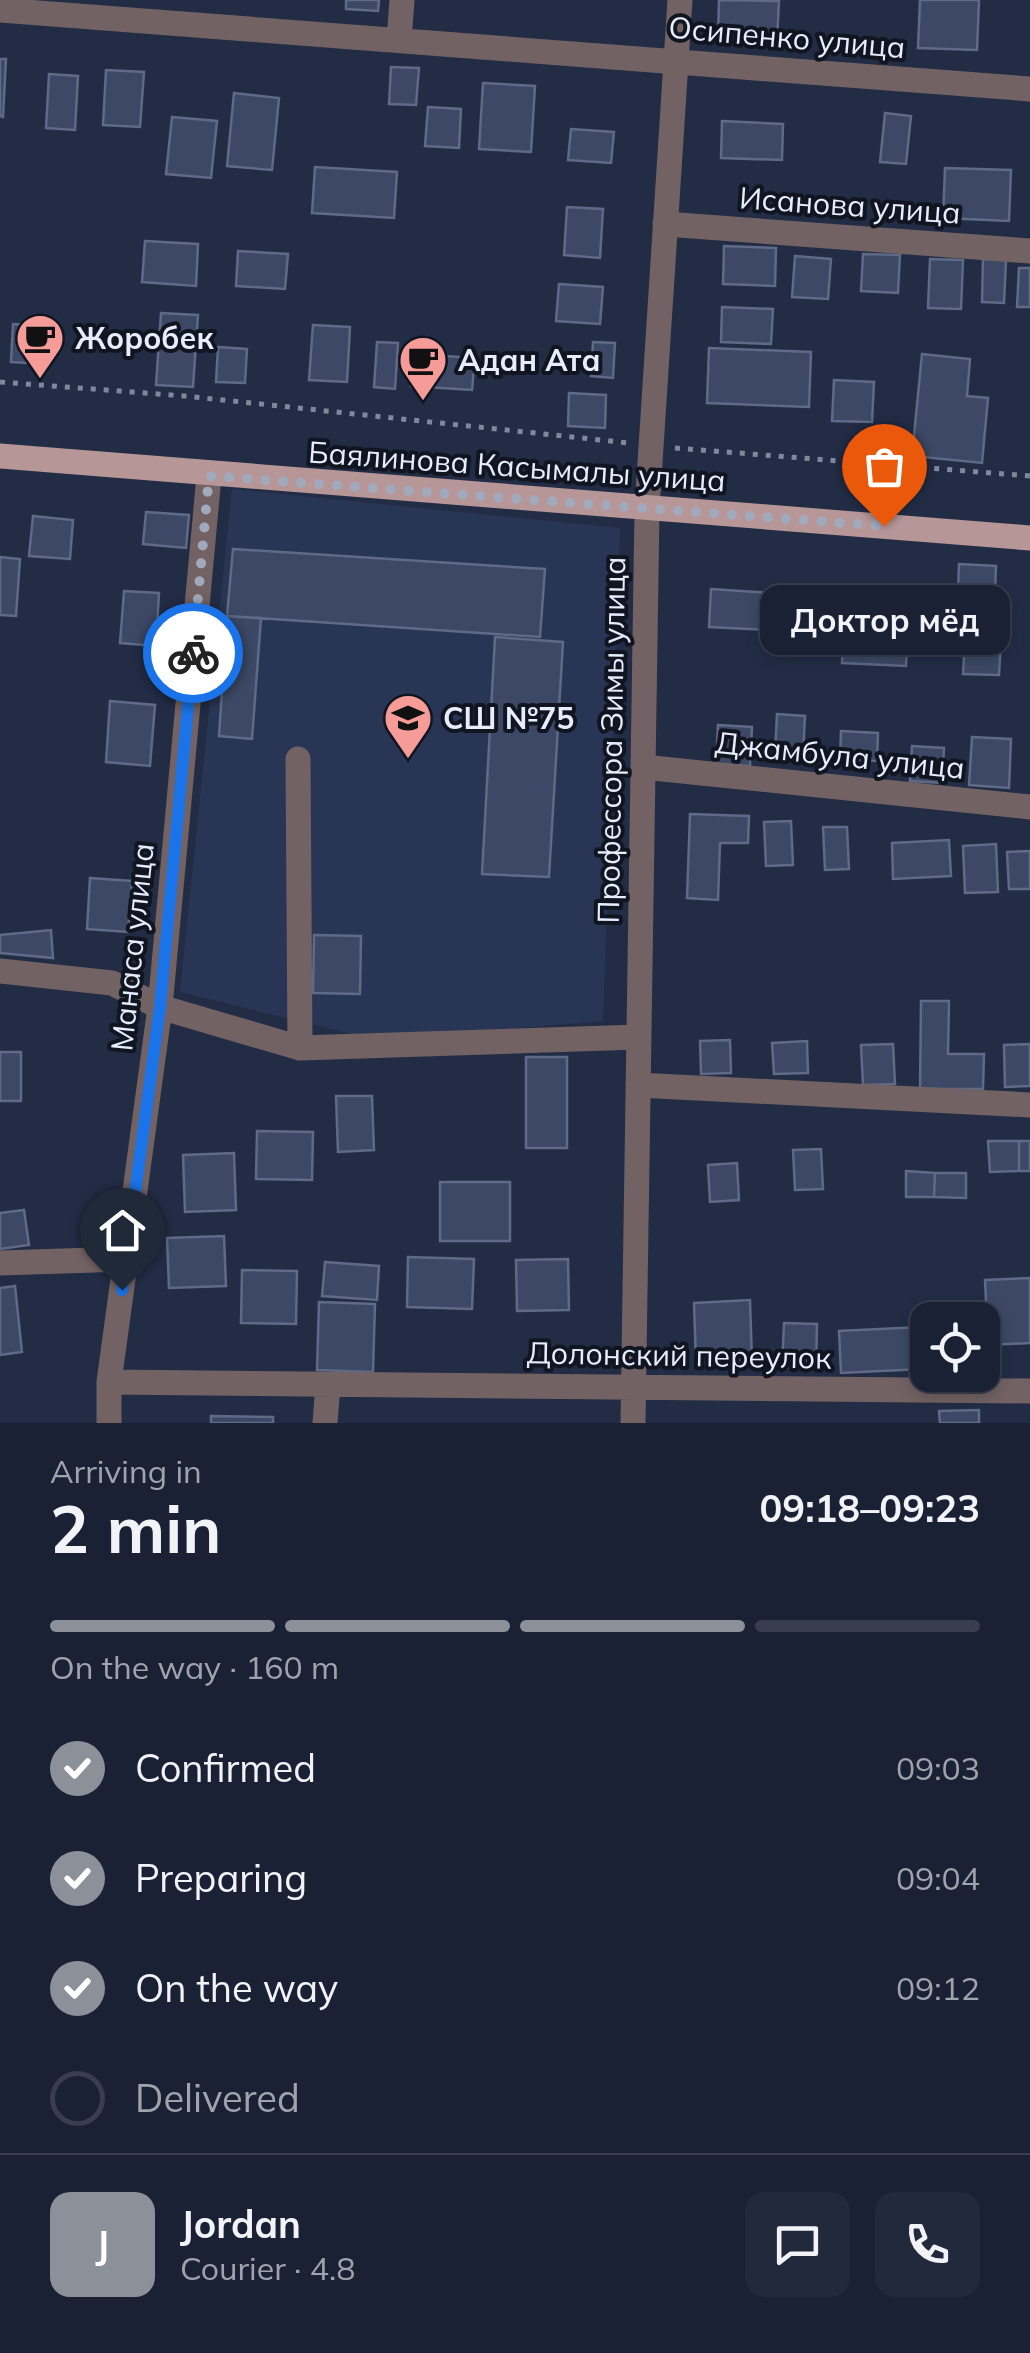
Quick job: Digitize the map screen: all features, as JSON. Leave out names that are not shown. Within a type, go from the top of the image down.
[{"type":"main road","name":"Баялинова Касымалы улица","points":[[0,456],[209,476],[1030,538]]},
{"type":"street","points":[[398,40],[402,0]]},
{"type":"street","name":"Профессора Зимы улица","points":[[633,1423],[650,446],[680,0]]},
{"type":"street","name":"Осипенко улица","points":[[0,10],[1030,89]]},
{"type":"street","name":"Исанова улица","points":[[665,224],[1030,251]]},
{"type":"street","name":"Манаса улица","points":[[109,1423],[109,1382],[160,1007],[209,476]]},
{"type":"street","points":[[298,759],[300,1048]]},
{"type":"street","name":"Джамбула улица","points":[[643,767],[1030,807]]},
{"type":"street","points":[[0,972],[112,983],[160,1007],[300,1048],[639,1037]]},
{"type":"street","points":[[638,1085],[1030,1105]]},
{"type":"street","points":[[0,1263],[126,1259]]},
{"type":"street","name":"Долонский переулок","points":[[109,1382],[1030,1391]]},
{"type":"street","points":[[326,1423],[328,1384]]},
{"type":"path","points":[[0,382],[185,396],[650,446],[1030,476]]},
{"type":"shaded area","name":"СШ №75","points":[[232,489],[620,528],[603,1021],[376,1040],[180,992]]},
{"type":"building","points":[[346,0],[379,0],[378,11],[346,9]]},
{"type":"building","points":[[719,0],[779,1],[777,40],[718,37]]},
{"type":"building","points":[[920,0],[979,0],[977,50],[918,48]]},
{"type":"building","points":[[0,59],[6,59],[3,117],[0,116]]},
{"type":"building","points":[[391,67],[419,68],[416,105],[389,104]]},
{"type":"building","points":[[106,70],[144,72],[140,127],[103,125]]},
{"type":"building","points":[[49,74],[78,76],[75,130],[46,128]]},
{"type":"building","points":[[483,83],[535,86],[531,152],[479,149]]},
{"type":"building","points":[[234,93],[279,98],[272,170],[227,166]]},
{"type":"building","points":[[428,107],[461,109],[459,148],[425,146]]},
{"type":"building","points":[[885,113],[911,116],[906,164],[880,162]]},
{"type":"building","points":[[172,117],[217,121],[211,178],[166,174]]},
{"type":"building","points":[[722,121],[783,124],[782,160],[721,158]]},
{"type":"building","points":[[571,129],[614,132],[611,163],[568,160]]},
{"type":"building","points":[[315,167],[397,172],[394,218],[312,213]]},
{"type":"building","points":[[945,168],[1011,170],[1009,221],[943,218]]},
{"type":"building","points":[[567,207],[603,209],[600,258],[564,255]]},
{"type":"building","points":[[145,241],[198,244],[196,286],[142,282]]},
{"type":"building","points":[[724,246],[776,248],[775,286],[723,284]]},
{"type":"building","points":[[238,251],[288,254],[285,289],[236,286]]},
{"type":"building","points":[[863,254],[900,255],[898,293],[861,291]]},
{"type":"building","points":[[795,256],[831,259],[828,299],[792,297]]},
{"type":"building","points":[[930,259],[963,260],[961,309],[928,308]]},
{"type":"building","points":[[983,259],[1006,260],[1004,303],[982,302]]},
{"type":"building","points":[[1019,268],[1030,268],[1030,307],[1017,307]]},
{"type":"building","points":[[559,284],[603,287],[600,324],[556,321]]},
{"type":"building","points":[[722,307],[773,309],[771,344],[721,342]]},
{"type":"building","points":[[161,313],[198,315],[193,387],[156,385]]},
{"type":"building","points":[[13,324],[51,326],[49,364],[11,362]]},
{"type":"building","points":[[313,325],[350,327],[347,382],[309,380]]},
{"type":"building","points":[[377,342],[398,343],[395,389],[374,387]]},
{"type":"building","points":[[593,342],[615,343],[613,378],[591,376]]},
{"type":"building","points":[[218,347],[247,349],[245,383],[216,382]]},
{"type":"building","points":[[709,348],[811,352],[809,407],[707,403]]},
{"type":"building","points":[[413,354],[475,358],[472,390],[411,386]]},
{"type":"building","points":[[922,354],[970,359],[967,396],[988,398],[982,463],[912,456]]},
{"type":"building","points":[[834,380],[874,382],[872,422],[832,421]]},
{"type":"building","points":[[569,393],[606,395],[605,428],[568,426]]},
{"type":"building","points":[[146,512],[189,515],[186,548],[143,544]]},
{"type":"building","points":[[33,516],[73,520],[70,559],[29,556]]},
{"type":"building","points":[[233,549],[545,569],[540,637],[227,616]]},
{"type":"building","points":[[0,557],[20,559],[16,616],[0,615]]},
{"type":"building","points":[[959,564],[996,566],[995,593],[958,591]]},
{"type":"building","points":[[711,589],[770,593],[768,630],[709,627]]},
{"type":"building","points":[[124,591],[159,593],[156,646],[120,643]]},
{"type":"building","points":[[967,605],[1003,606],[999,675],[963,674]]},
{"type":"building","points":[[845,609],[909,612],[906,666],[842,663]]},
{"type":"building","points":[[227,616],[261,618],[252,739],[219,736]]},
{"type":"building","points":[[495,637],[563,642],[549,877],[482,874]]},
{"type":"building","points":[[110,701],[155,705],[150,766],[106,762]]},
{"type":"building","points":[[777,714],[805,716],[803,755],[775,754]]},
{"type":"building","points":[[718,725],[752,727],[750,766],[716,764]]},
{"type":"building","points":[[841,731],[878,733],[877,761],[840,759]]},
{"type":"building","points":[[972,737],[1011,739],[1009,788],[969,785]]},
{"type":"building","points":[[912,746],[944,748],[942,783],[910,781]]},
{"type":"building","points":[[690,814],[749,816],[748,843],[720,843],[718,900],[687,898]]},
{"type":"building","points":[[791,821],[793,865],[766,866],[764,822]]},
{"type":"building","points":[[823,827],[847,827],[849,869],[825,870]]},
{"type":"building","points":[[949,840],[951,876],[893,879],[892,843]]},
{"type":"building","points":[[996,844],[998,892],[965,893],[963,846]]},
{"type":"building","points":[[1030,851],[1030,889],[1009,889],[1007,852]]},
{"type":"building","points":[[90,878],[132,881],[128,932],[87,929]]},
{"type":"building","points":[[51,930],[53,958],[0,953],[0,935]]},
{"type":"building","points":[[314,935],[361,936],[360,994],[313,993]]},
{"type":"building","points":[[921,1001],[949,1001],[948,1054],[984,1054],[983,1089],[920,1089]]},
{"type":"building","points":[[730,1040],[731,1073],[701,1074],[700,1041]]},
{"type":"building","points":[[807,1041],[808,1073],[774,1074],[772,1043]]},
{"type":"building","points":[[893,1044],[895,1084],[863,1085],[861,1045]]},
{"type":"building","points":[[1030,1044],[1030,1086],[1005,1087],[1004,1045]]},
{"type":"building","points":[[0,1052],[21,1052],[21,1101],[0,1101]]},
{"type":"building","points":[[526,1057],[567,1057],[567,1148],[526,1148]]},
{"type":"building","points":[[336,1096],[372,1096],[374,1150],[338,1152]]},
{"type":"building","points":[[257,1131],[313,1132],[312,1180],[256,1179]]},
{"type":"building","points":[[988,1141],[1019,1141],[1019,1171],[990,1172]]},
{"type":"building","points":[[1019,1141],[1030,1141],[1030,1171],[1019,1171]]},
{"type":"building","points":[[821,1149],[823,1189],[795,1190],[793,1150]]},
{"type":"building","points":[[234,1153],[236,1210],[185,1212],[183,1155]]},
{"type":"building","points":[[737,1163],[739,1200],[710,1202],[708,1165]]},
{"type":"building","points":[[906,1171],[935,1173],[934,1197],[906,1197]]},
{"type":"building","points":[[935,1173],[966,1173],[966,1198],[934,1197]]},
{"type":"building","points":[[440,1182],[510,1182],[510,1241],[440,1241]]},
{"type":"building","points":[[24,1210],[29,1245],[0,1249],[0,1213]]},
{"type":"building","points":[[224,1236],[226,1286],[169,1288],[167,1238]]},
{"type":"building","points":[[408,1257],[474,1259],[472,1309],[407,1307]]},
{"type":"building","points":[[568,1259],[569,1310],[517,1311],[516,1260]]},
{"type":"building","points":[[325,1262],[379,1266],[377,1300],[322,1296]]},
{"type":"building","points":[[242,1270],[297,1271],[296,1324],[241,1323]]},
{"type":"building","points":[[1030,1278],[1030,1343],[1000,1344],[1000,1302],[986,1302],[985,1280]]},
{"type":"building","points":[[15,1286],[22,1352],[0,1355],[0,1288]]},
{"type":"building","points":[[750,1300],[752,1361],[696,1364],[694,1303]]},
{"type":"building","points":[[319,1302],[375,1304],[373,1372],[317,1370]]},
{"type":"building","points":[[784,1323],[817,1324],[816,1369],[782,1367]]},
{"type":"building","points":[[910,1327],[910,1370],[841,1373],[839,1331]]},
{"type":"building","points":[[979,1410],[979,1423],[940,1423],[939,1411]]},
{"type":"building","points":[[211,1416],[273,1417],[273,1423],[211,1423]]},
{"type":"way so far","points":[[193,653],[209,476],[884,526]]},
{"type":"place","name":"Жоробек","points":[[40,380]]},
{"type":"place","name":"Адан Ата","points":[[423,402]]},
{"type":"place","name":"Доктор мёд","points":[[884,526]]},
{"type":"place","name":"СШ №75","points":[[408,760]]},
{"type":"route","points":[[122,1290],[160,1007],[193,653]]}]
